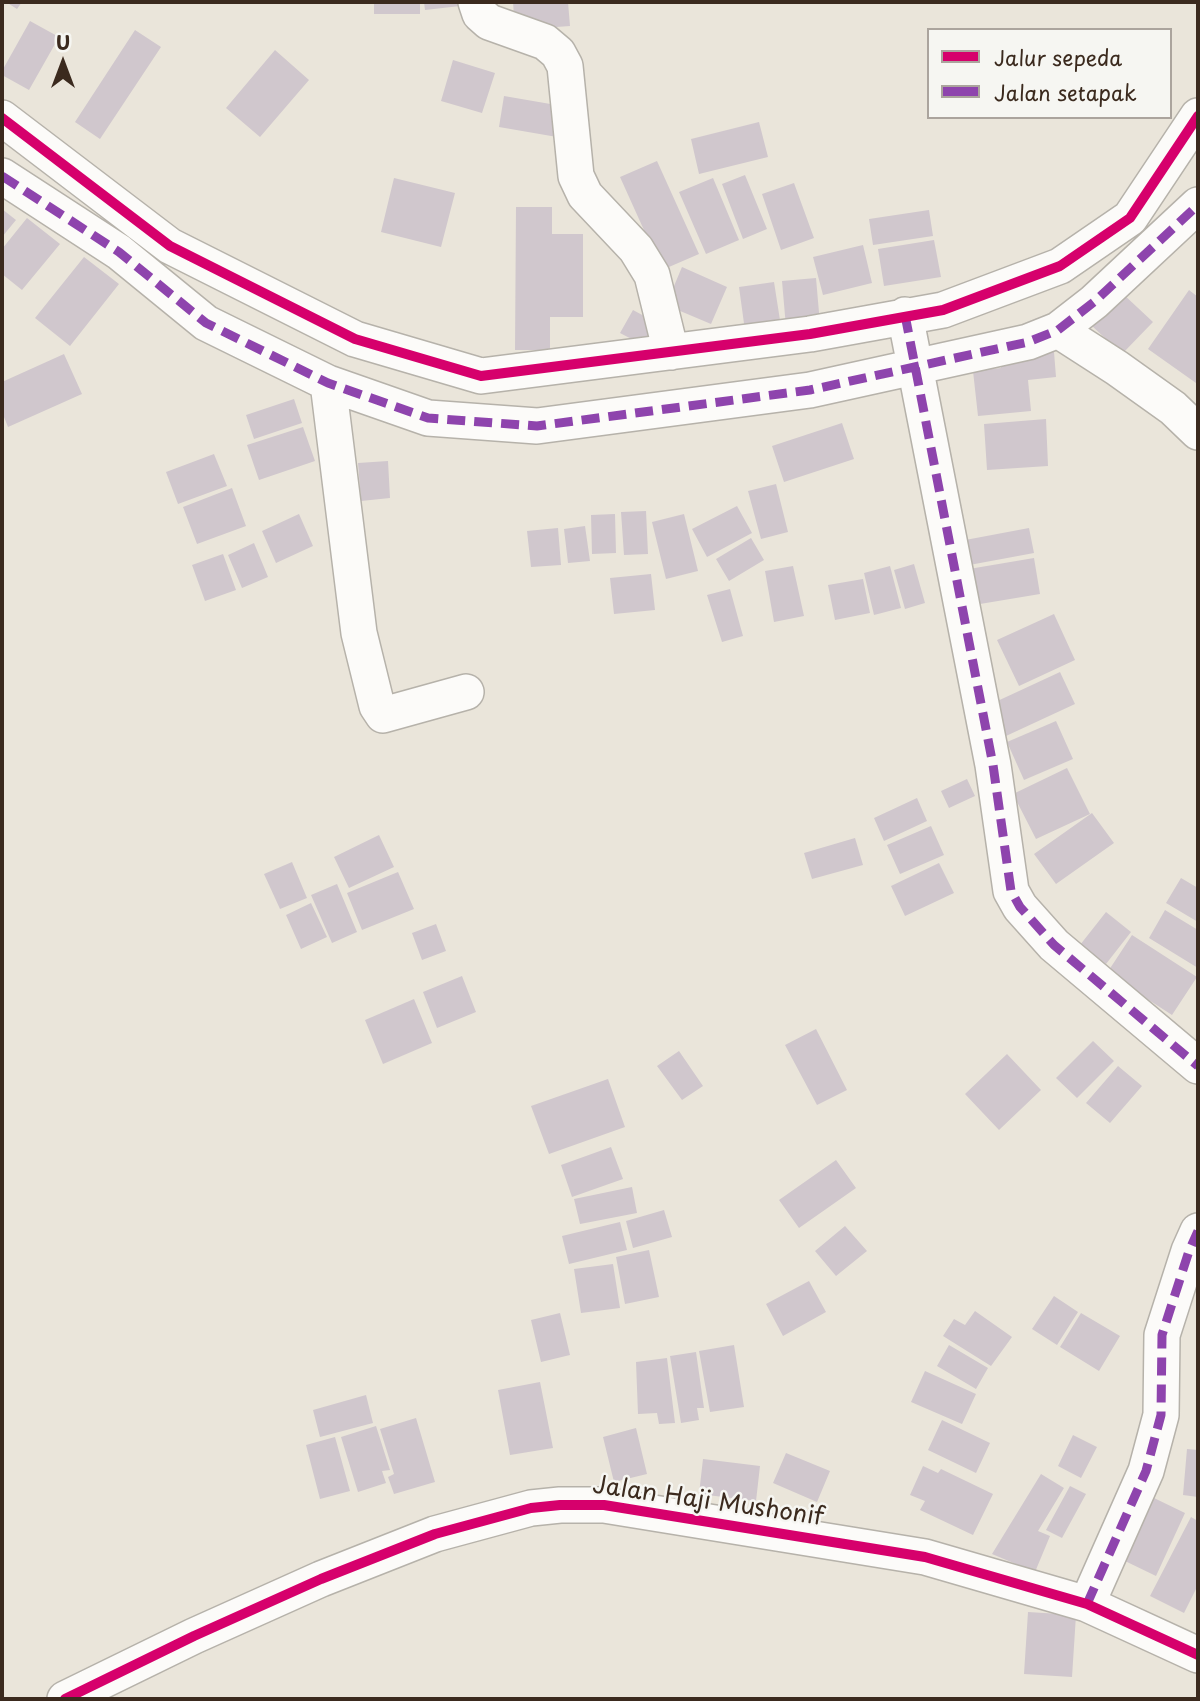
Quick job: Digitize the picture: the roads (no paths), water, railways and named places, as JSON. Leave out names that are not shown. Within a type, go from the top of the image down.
[{"type":"street","points":[[476,2],[480,14],[489,22],[545,42],[562,60],[568,86],[576,176],[585,195],[636,248],[652,275],[671,352]]},
{"type":"street","points":[[2,176],[119,252],[206,323],[328,383],[428,418],[537,426],[810,390],[909,340],[943,310],[1060,266],[1130,218],[1198,116]]},
{"type":"street","points":[[2,118],[170,246],[355,339],[481,376],[810,334],[909,340],[1028,342],[1058,330],[1094,302],[1198,205]]},
{"type":"street","points":[[1058,330],[1162,400],[1198,432]]},
{"type":"street","points":[[909,340],[993,765],[1011,891],[1020,908],[1054,945],[1198,1066]]},
{"type":"street","points":[[328,383],[359,633],[377,706],[383,715],[466,692]]},
{"type":"street","points":[[1087,1604],[1146,1471],[1161,1415],[1162,1335],[1198,1231]]},
{"type":"street","name":"Jalan Haji Mushonif","points":[[65,1699],[194,1636],[321,1579],[435,1534],[531,1508],[560,1505],[604,1505],[925,1557],[1087,1604],[1198,1655]]}]
